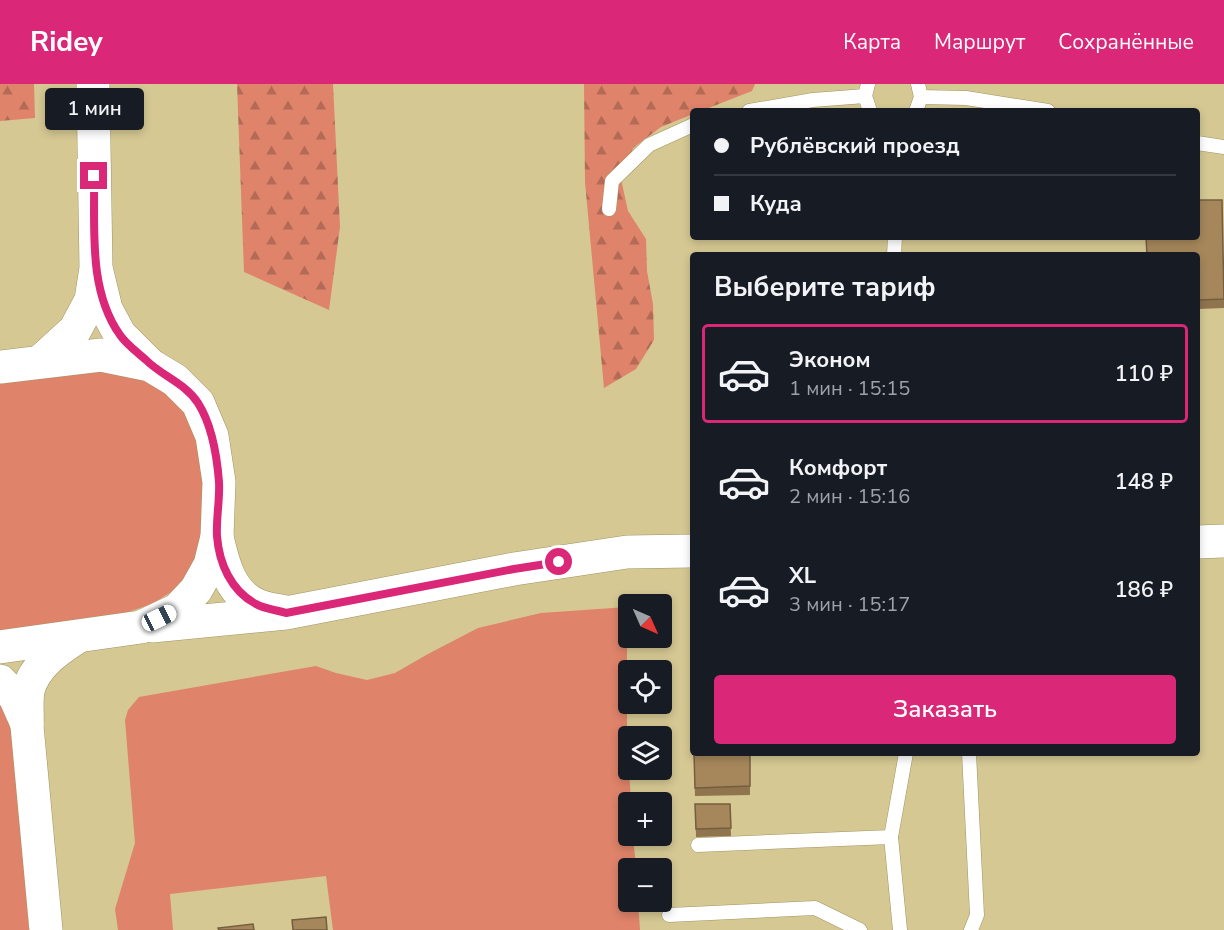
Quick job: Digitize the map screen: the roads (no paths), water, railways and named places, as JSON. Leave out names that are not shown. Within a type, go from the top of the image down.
[{"type":"street","points":[[41,361],[75,330],[91,300],[96,268],[93,84]]},
{"type":"street","points":[[96,268],[106,309],[120,335],[150,365],[176,380],[198,403],[212,436],[219,482],[217,537],[210,565],[196,590],[177,610],[141,627]]},
{"type":"street","points":[[0,367],[101,355],[150,365]]},
{"type":"street","points":[[217,537],[224,569],[238,591],[257,605],[286,613]]},
{"type":"street","points":[[1200,542],[1224,541]]},
{"type":"street","points":[[0,647],[141,627],[286,613],[525,567],[627,552],[690,551]]},
{"type":"street","points":[[46,930],[27,726],[28,692],[35,675],[46,660],[76,637]]},
{"type":"street","points":[[0,681],[15,697],[27,726]]},
{"type":"lane","points":[[766,108],[867,90],[870,108]]},
{"type":"lane","points":[[917,108],[920,90],[1029,108]]},
{"type":"lane","points":[[609,208],[612,181],[649,145],[690,126]]},
{"type":"lane","points":[[1200,143],[1224,147]]},
{"type":"lane","points":[[900,930],[891,837],[905,756]]},
{"type":"lane","points":[[969,756],[977,915],[970,930]]},
{"type":"lane","points":[[698,845],[891,837]]},
{"type":"lane","points":[[669,915],[815,908],[860,930]]}]
